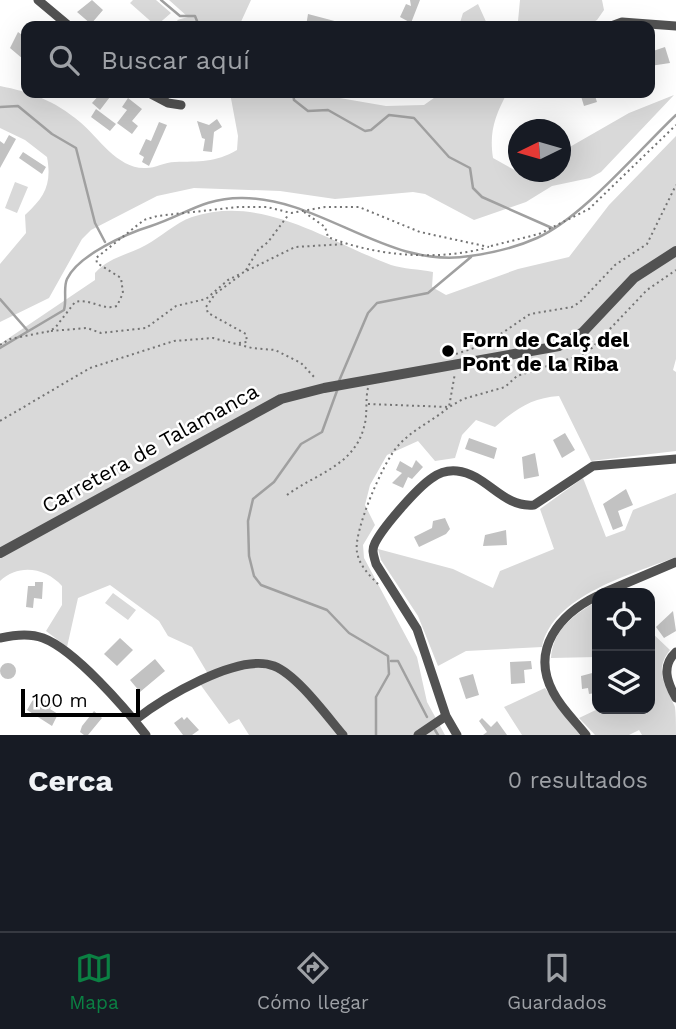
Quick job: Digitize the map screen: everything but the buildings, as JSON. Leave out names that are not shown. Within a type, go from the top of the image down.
[{"type":"street","points":[[38,0],[63,21]]},
{"type":"street","points":[[655,24],[676,26]]},
{"type":"street","points":[[158,98],[181,105]]},
{"type":"street","name":"Carretera de Talamanca","points":[[0,553],[256,411],[290,396],[545,349],[570,340],[583,331],[624,286],[676,251]]},
{"type":"street","points":[[457,735],[446,716],[424,644],[376,564],[374,545],[421,487],[436,475],[461,471],[514,504],[524,506],[534,505],[593,466],[676,459]]},
{"type":"street","points":[[615,588],[676,562]]},
{"type":"street","points":[[586,735],[551,689],[545,659],[551,636],[564,616],[592,599]]},
{"type":"street","points":[[0,638],[41,637],[53,643],[94,677],[146,735]]},
{"type":"street","points":[[676,652],[666,670],[667,680],[676,698]]},
{"type":"street","points":[[135,720],[165,698],[207,677],[236,668],[271,664],[291,677],[343,735]]},
{"type":"street","points":[[418,735],[446,716]]},
{"type":"path","points":[[0,345],[16,337],[72,327],[101,333],[146,328],[176,306],[206,299],[228,280],[295,247],[347,244],[422,255],[465,253],[538,234],[589,209],[676,125]]},
{"type":"path","points":[[396,595],[384,591],[362,565],[357,552],[357,535],[375,485],[394,451],[449,407],[454,357],[457,352],[486,344],[530,314],[572,307],[580,302],[615,265],[647,244],[676,185]]},
{"type":"path","points":[[47,332],[55,328],[75,302],[81,300],[109,309],[121,302],[121,278],[97,263],[96,258],[144,220],[175,213],[238,207],[267,207],[291,213],[359,207],[420,232],[489,247]]},
{"type":"path","points":[[302,211],[325,227],[328,237],[347,244]]},
{"type":"path","points":[[238,343],[247,342],[246,334],[208,313],[206,307],[215,293],[252,264],[258,250],[291,213]]},
{"type":"path","points":[[0,421],[90,368],[162,342],[213,338],[284,352],[309,370],[324,388]]},
{"type":"path","points":[[287,495],[317,480],[349,454],[361,436],[368,404],[367,390],[375,379]]},
{"type":"path","points":[[368,404],[449,407]]},
{"type":"shaded area","points":[[133,0],[156,0],[171,13],[162,21],[150,21],[130,3]]},
{"type":"shaded area","points":[[169,0],[251,0],[241,21],[177,20],[188,17]]},
{"type":"shaded area","points":[[520,0],[602,0],[604,10],[595,21],[518,21]]},
{"type":"shaded area","points":[[478,4],[486,21],[461,21],[463,13]]},
{"type":"shaded area","points":[[0,86],[21,91],[21,98],[40,98],[61,108],[125,163],[144,168],[171,162],[214,159],[237,150],[238,136],[231,98],[340,98],[386,106],[424,105],[434,98],[504,98],[494,124],[492,140],[493,158],[508,166],[508,182],[571,182],[552,186],[526,202],[474,220],[425,194],[413,192],[335,199],[280,191],[194,188],[157,196],[91,230],[82,239],[49,298],[0,322],[0,264],[26,233],[25,215],[38,202],[48,182],[47,157],[25,140],[0,128]]},
{"type":"shaded area","points":[[674,95],[601,172],[590,178],[571,182],[571,146],[629,113]]},
{"type":"shaded area","points":[[676,136],[676,359],[673,370],[676,372],[676,451],[591,461],[559,396],[524,405],[495,427],[476,420],[462,435],[455,458],[435,461],[418,441],[387,455],[370,485],[365,505],[375,525],[363,545],[364,558],[417,657],[427,702],[445,735],[249,735],[239,719],[229,724],[200,684],[208,674],[192,647],[168,636],[159,621],[110,585],[78,598],[67,647],[46,631],[62,605],[62,586],[56,580],[40,572],[24,570],[7,575],[0,581],[0,344],[95,280],[95,273],[106,263],[146,245],[192,217],[218,211],[244,211],[294,223],[391,265],[433,272],[432,287],[446,295],[518,269],[569,257],[609,205]]},
{"type":"shaded area","points":[[15,182],[28,187],[17,213],[5,208]]},
{"type":"shaded area","points":[[583,478],[606,537],[625,530],[633,510],[676,493],[676,557],[599,588],[592,588],[592,592],[561,613],[549,629],[542,647],[466,651],[438,666],[418,616],[381,560],[378,549],[453,569],[493,588],[500,571],[554,549],[540,509]]},
{"type":"shaded area","points":[[113,593],[136,610],[128,620],[105,603]]},
{"type":"shaded area","points":[[592,604],[592,657],[551,658],[560,631]]},
{"type":"shaded area","points":[[655,636],[670,650],[662,665],[662,672],[675,707],[676,735],[642,735],[639,730],[629,735],[595,735],[579,718],[592,712],[592,714],[655,714]]},
{"type":"shaded area","points":[[545,688],[580,735],[522,735],[504,707]]},
{"type":"waterway","points":[[161,0],[180,16],[195,16],[197,21]]},
{"type":"waterway","points":[[294,98],[308,111],[328,110],[365,131],[371,130],[389,115],[414,118],[449,157],[470,168],[473,188],[482,197],[552,228]]},
{"type":"waterway","points":[[0,107],[18,106],[52,134],[76,148],[95,223],[105,242]]},
{"type":"waterway","points":[[0,348],[64,310],[67,279],[73,270],[92,254],[130,234],[216,201],[241,198],[270,201],[299,209],[411,253],[440,257],[470,256],[521,244],[554,228],[591,200],[676,115]]},
{"type":"waterway","points":[[339,381],[368,313],[377,303],[428,293],[471,257]]},
{"type":"waterway","points":[[0,299],[28,331]]},
{"type":"waterway","points":[[338,388],[322,432],[301,444],[274,482],[253,499],[248,521],[249,556],[254,576],[261,585],[327,610],[349,633],[388,656],[389,674],[376,697],[376,735]]},
{"type":"waterway","points":[[391,661],[398,661],[427,717]]},
{"type":"waterway","points":[[435,730],[438,735]]},
{"type":"place","name":"Forn de Calç del Pont de la Riba","points":[[448,351]]}]
